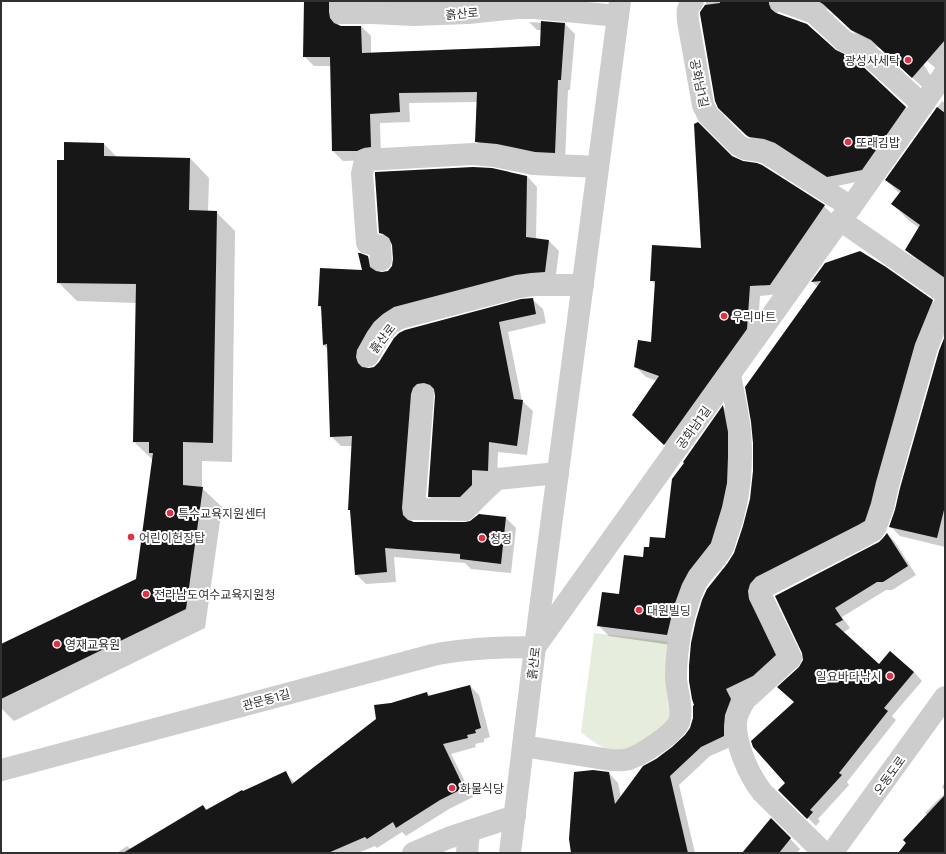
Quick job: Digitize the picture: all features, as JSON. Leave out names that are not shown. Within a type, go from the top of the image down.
[{"type":"street","name":"흙산로","points":[[342,1],[341,14],[468,14],[518,8],[619,9],[535,648],[510,853]]},
{"type":"street","name":"공화남1길","points":[[694,1],[687,11],[688,21],[703,105],[708,115],[738,145],[745,149],[760,151],[768,154],[845,213]]},
{"type":"street","name":"공화남1길","points":[[535,648],[845,213],[937,91],[862,49],[844,41],[814,14],[781,1]]},
{"type":"street","points":[[381,260],[380,246],[367,243],[362,174],[365,160],[473,154],[494,156],[533,164],[598,167]]},
{"type":"street","points":[[845,213],[945,293]]},
{"type":"street","name":"흙산로","points":[[368,356],[386,329],[392,322],[400,318],[519,287],[583,285]]},
{"type":"street","points":[[824,853],[762,792],[756,784],[743,755],[738,738],[736,724],[737,716],[742,704],[791,658],[760,594],[762,588],[873,531],[883,507],[926,346],[945,303]]},
{"type":"street","points":[[523,746],[620,761],[630,759],[653,746],[676,728],[680,721],[676,678],[681,628],[689,599],[698,578],[722,549],[733,520],[738,492],[741,460],[740,431],[730,374]]},
{"type":"street","points":[[423,395],[414,509],[465,510],[497,479],[558,473]]},
{"type":"street","name":"관문동1길","points":[[1,770],[434,654],[464,649],[535,648]]},
{"type":"street","name":"오동도로","points":[[832,853],[945,697]]},
{"type":"street","points":[[413,853],[448,838],[514,816]]},
{"type":"street","points":[[467,853],[470,831]]},
{"type":"green space","points":[[594,633],[672,642],[671,723],[649,741],[625,750],[614,751],[598,745],[581,732]]},
{"type":"building","points":[[304,1],[329,1],[330,18],[334,23],[341,26],[361,26],[362,53],[540,46],[541,21],[565,23],[561,80],[558,80],[555,153],[535,152],[497,144],[475,142],[477,92],[399,93],[400,112],[370,114],[371,147],[357,151],[332,151],[330,57],[303,57]]},
{"type":"building","points":[[720,1],[769,1],[771,9],[776,13],[807,24],[836,50],[855,59],[906,107],[862,170],[827,177],[775,143],[764,139],[749,137],[718,108],[715,101],[700,12],[705,5],[720,3]]},
{"type":"building","points":[[818,1],[945,1],[945,40],[912,78],[871,40],[851,30]]},
{"type":"building","points":[[937,107],[945,113],[945,278],[905,250],[920,225],[891,204],[901,191],[885,180]]},
{"type":"building","points":[[698,122],[732,156],[743,161],[762,165],[825,205],[770,285],[750,286],[747,329],[664,445],[632,415],[659,376],[634,367],[638,340],[651,342],[655,281],[650,281],[652,245],[701,248],[694,124]]},
{"type":"building","points":[[64,142],[104,143],[104,156],[190,158],[189,210],[217,211],[213,443],[183,442],[183,485],[203,487],[186,609],[1,699],[1,644],[136,579],[153,453],[149,453],[149,442],[133,442],[136,284],[57,283],[57,160],[64,160]]},
{"type":"building","points":[[473,167],[492,168],[527,176],[526,237],[549,240],[545,272],[516,275],[394,307],[374,322],[357,350],[356,357],[358,363],[362,367],[374,367],[379,362],[394,338],[405,330],[521,299],[533,298],[536,314],[499,322],[514,399],[523,400],[517,446],[489,442],[488,471],[472,470],[472,485],[460,497],[428,497],[435,396],[434,389],[430,385],[424,383],[417,384],[413,388],[411,394],[402,508],[403,515],[408,520],[414,522],[465,522],[470,521],[479,514],[506,517],[501,564],[460,559],[460,554],[385,548],[387,572],[355,575],[350,510],[348,510],[352,436],[330,437],[327,344],[323,345],[321,306],[318,306],[320,268],[362,270],[358,253],[368,256],[370,267],[376,271],[388,271],[392,266],[392,245],[389,238],[379,233],[375,172]]},
{"type":"building","points":[[860,251],[886,267],[933,300],[915,344],[865,521],[756,577],[750,584],[748,591],[749,599],[776,655],[753,676],[726,689],[731,699],[725,715],[724,736],[701,747],[670,776],[688,853],[571,853],[569,839],[574,772],[593,770],[609,772],[615,804],[643,766],[656,759],[672,747],[690,728],[693,718],[694,705],[689,681],[689,666],[691,643],[696,620],[707,589],[734,553],[750,499],[753,471],[753,443],[745,387],[821,281],[811,282],[825,263]]},
{"type":"building","points":[[945,336],[945,506],[937,538],[889,527],[939,351]]},
{"type":"building","points":[[723,405],[728,432],[728,457],[727,483],[722,507],[711,543],[689,571],[682,584],[674,606],[667,635],[597,626],[602,592],[619,594],[624,555],[643,557],[644,547],[649,547],[650,537],[665,538],[672,479]]},
{"type":"building","points":[[887,533],[908,566],[883,582],[877,582],[835,608],[843,620],[835,624],[879,664],[890,651],[914,672],[884,708],[888,711],[839,773],[842,775],[810,810],[813,812],[807,819],[778,790],[785,783],[753,747],[751,741],[794,702],[777,687],[799,667],[803,660],[802,653],[775,596],[879,542]]},
{"type":"building","points":[[470,685],[481,728],[475,730],[476,733],[467,735],[468,738],[443,744],[464,788],[440,800],[396,828],[393,822],[367,839],[365,837],[328,853],[123,853],[203,805],[206,810],[242,790],[243,791],[286,771],[292,784],[376,719],[374,705],[391,703],[427,692],[428,696]]},
{"type":"building","points":[[945,795],[945,853],[898,853],[906,843],[903,840]]},
{"type":"building","points":[[771,818],[791,838],[779,853],[742,853]]},
{"type":"place","name":"광성사세탁","points":[[908,60]]},
{"type":"place","name":"또래김밥","points":[[848,142]]},
{"type":"place","name":"우리마트","points":[[724,316]]},
{"type":"place","name":"특수교육지원센터","points":[[170,513]]},
{"type":"place","name":"어린이헌장탑","points":[[131,537]]},
{"type":"place","name":"청정","points":[[482,538]]},
{"type":"place","name":"전라남도여수교육지원청","points":[[146,594]]},
{"type":"place","name":"대원빌딩","points":[[639,610]]},
{"type":"place","name":"영재교육원","points":[[57,644]]},
{"type":"place","name":"일요바다낚시","points":[[890,676]]},
{"type":"place","name":"화물식당","points":[[452,788]]}]
